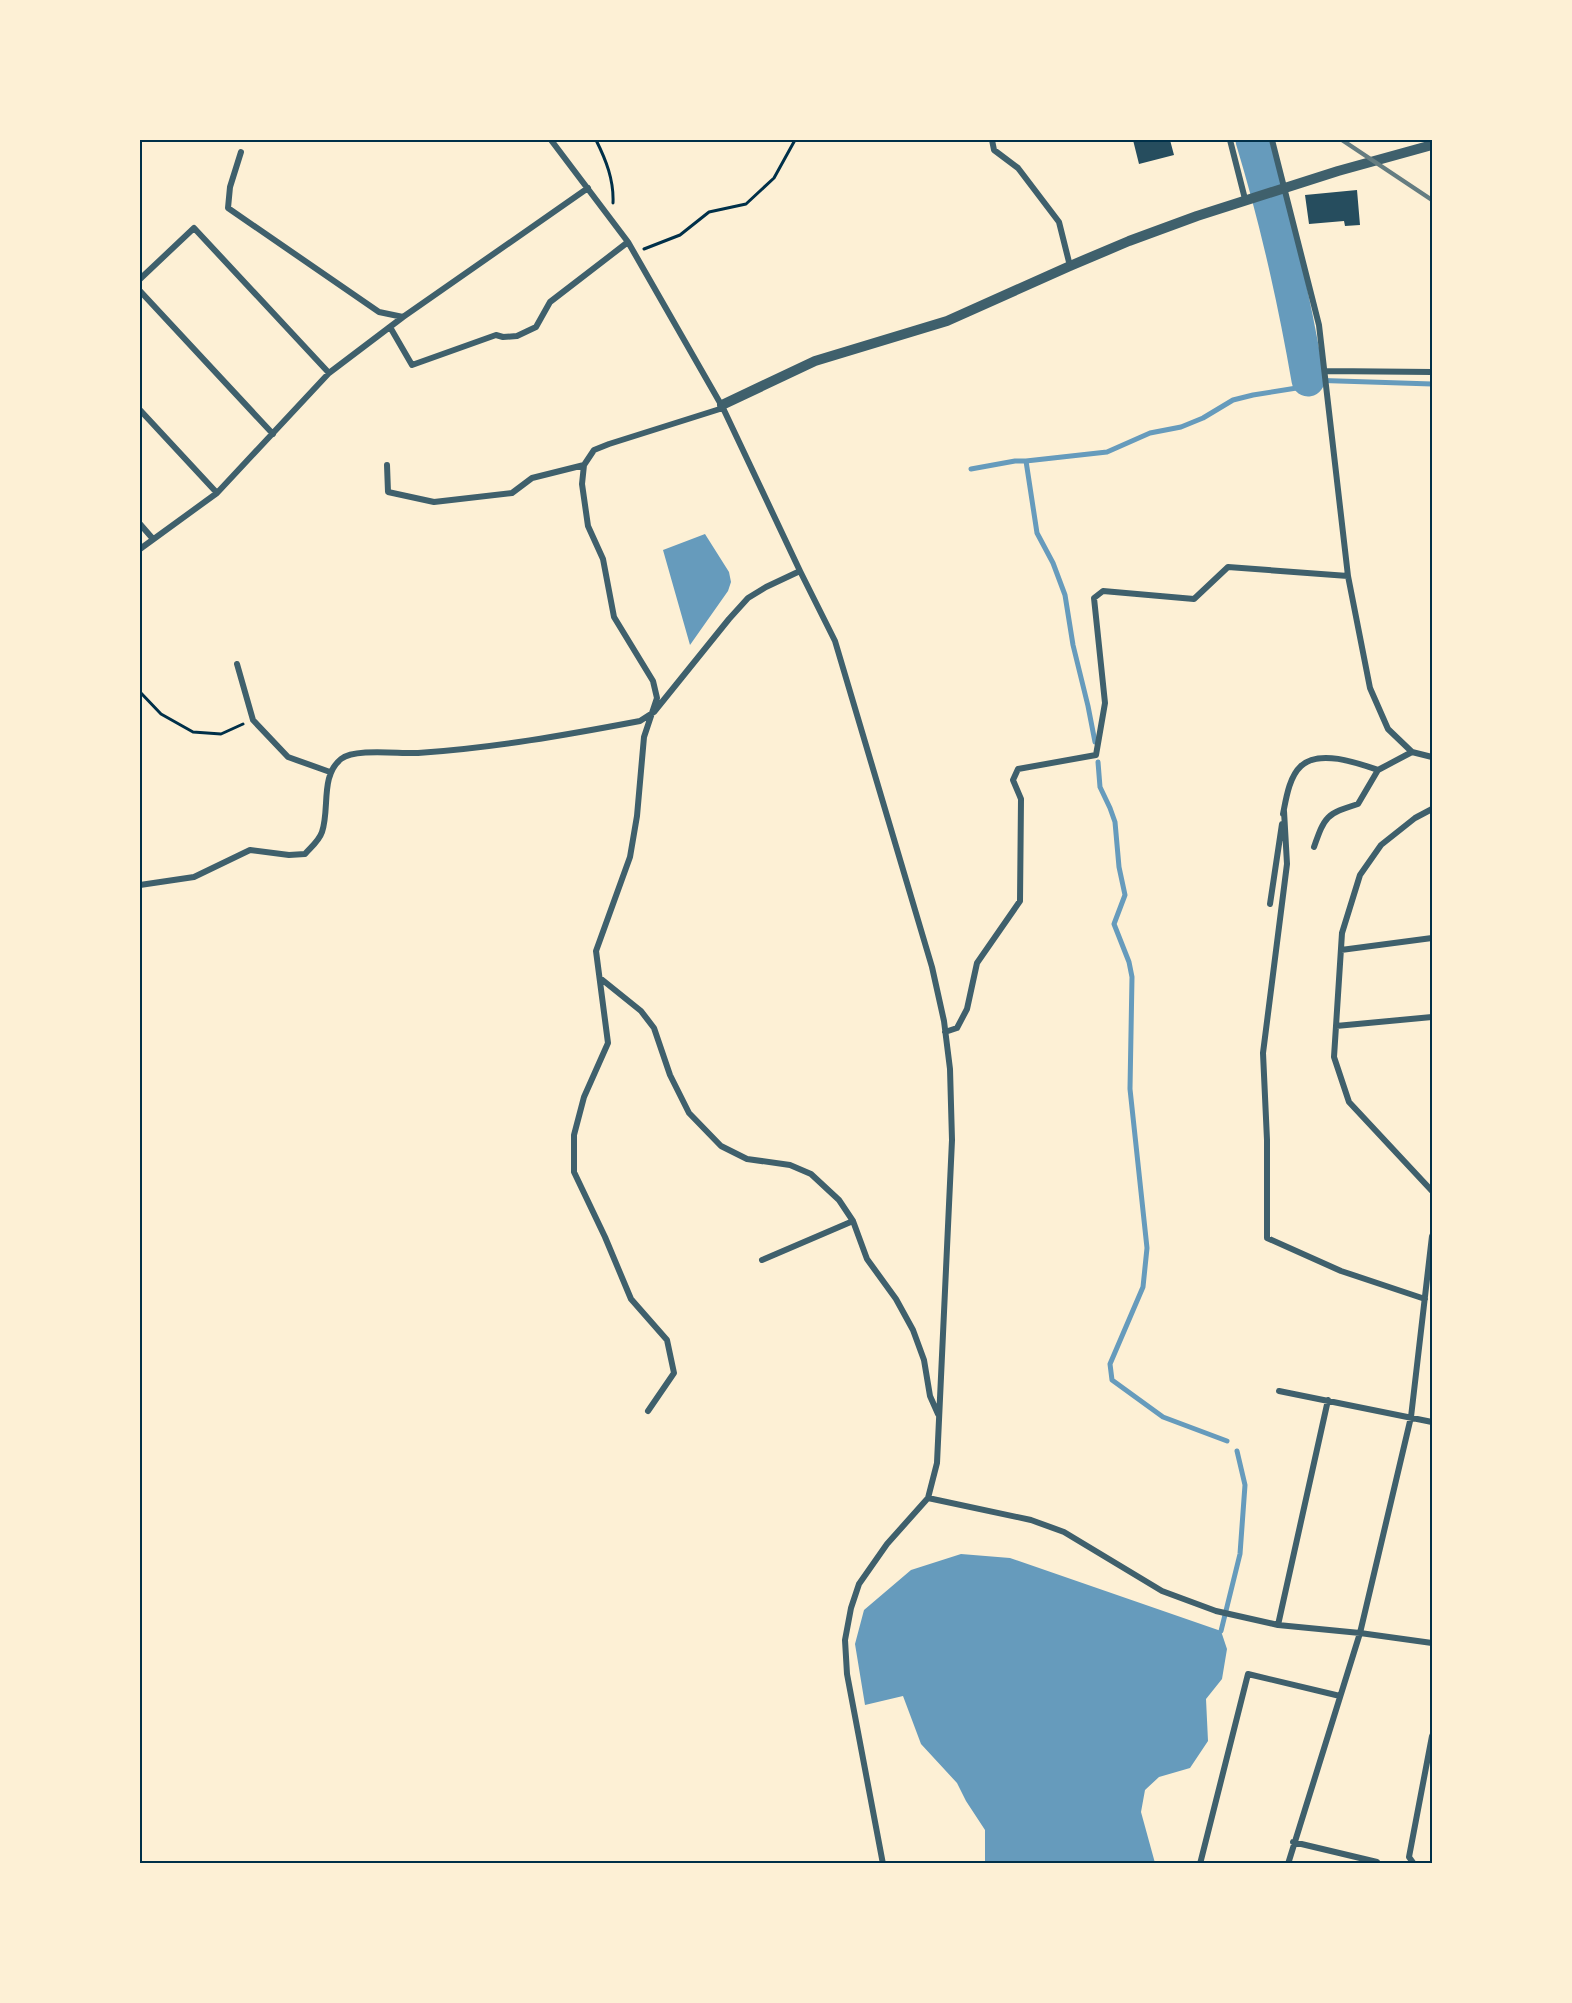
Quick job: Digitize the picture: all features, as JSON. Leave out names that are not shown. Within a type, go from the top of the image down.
[{"type":"street","points":[[551,140],[628,242],[723,407],[835,640],[932,967],[945,1032],[950,1069],[952,1140],[938,1463],[928,1498],[887,1544],[859,1584],[851,1608],[845,1640],[847,1674],[883,1863]]},
{"type":"street","points":[[992,140],[994,150],[1018,168],[1059,222],[1070,266]]},
{"type":"street","points":[[1230,140],[1248,198]]},
{"type":"street","points":[[1272,140],[1319,325],[1348,576],[1370,688],[1388,729],[1412,752],[1432,757]]},
{"type":"street","points":[[648,1411],[674,1373],[667,1340],[631,1299],[574,1172],[574,1135],[584,1097],[608,1043],[596,951],[630,857],[637,816],[644,737],[657,698],[653,681],[614,617],[603,560],[588,526],[582,483],[584,465],[594,450],[723,407],[815,361],[947,321],[1129,241],[1248,198],[1432,145]]},
{"type":"street","points":[[241,152],[230,187],[228,208],[379,312],[403,317]]},
{"type":"street","points":[[140,549],[216,493],[329,373],[403,317],[588,188]]},
{"type":"street","points":[[140,279],[194,228],[329,373]]},
{"type":"street","points":[[390,327],[412,365],[496,335],[517,336],[536,327],[550,302],[628,242]]},
{"type":"street","points":[[140,291],[273,434]]},
{"type":"street","points":[[1326,371],[1432,372]]},
{"type":"street","points":[[140,410],[216,493]]},
{"type":"street","points":[[387,465],[388,492],[434,502],[512,493],[532,478],[584,465]]},
{"type":"street","points":[[140,524],[153,539]]},
{"type":"street","points":[[945,1032],[957,1028],[968,1009],[977,963],[1020,901],[1021,799],[1013,780],[1018,769],[1096,755],[1105,704],[1094,598],[1103,591],[1194,599],[1228,567],[1348,576]]},
{"type":"street","points":[[140,885],[194,877],[250,850],[288,855],[305,854],[322,832],[330,772],[342,758],[359,754],[417,753],[494,746],[640,722],[654,712],[706,646],[748,598],[800,571]]},
{"type":"street","points":[[237,664],[253,720],[288,758],[330,772]]},
{"type":"street","points":[[1314,847],[1323,821],[1338,810],[1358,804],[1378,770],[1412,752]]},
{"type":"street","points":[[1269,904],[1284,811],[1292,780],[1301,765],[1321,757],[1353,762],[1378,770]]},
{"type":"street","points":[[1432,809],[1415,818],[1381,845],[1360,875],[1342,933],[1335,1057],[1349,1102],[1432,1191]]},
{"type":"street","points":[[1284,811],[1287,864],[1263,1053],[1268,1140],[1267,1238],[1341,1271],[1425,1299]]},
{"type":"street","points":[[1341,950],[1432,938]]},
{"type":"street","points":[[600,978],[641,1011],[654,1028],[669,1075],[689,1113],[721,1146],[747,1159],[790,1165],[811,1174],[838,1200],[853,1221],[867,1259],[896,1299],[913,1330],[924,1360],[930,1396],[939,1417]]},
{"type":"street","points":[[1336,1026],[1432,1017]]},
{"type":"street","points":[[762,1260],[853,1221]]},
{"type":"street","points":[[1288,1863],[1360,1633],[1411,1417],[1432,1236]]},
{"type":"street","points":[[1279,1390],[1432,1422]]},
{"type":"street","points":[[1278,1624],[1328,1400]]},
{"type":"street","points":[[928,1498],[1031,1520],[1064,1532],[1162,1591],[1216,1611],[1278,1624],[1432,1643]]},
{"type":"street","points":[[1200,1863],[1248,1674],[1340,1696]]},
{"type":"street","points":[[1414,1863],[1409,1857],[1432,1736]]},
{"type":"street","points":[[1424,1779],[1432,1779]]},
{"type":"street","points":[[1293,1842],[1377,1862]]},
{"type":"path","points":[[596,140],[606,160],[614,191],[611,220]]},
{"type":"path","points":[[634,253],[680,235],[709,212],[746,204],[774,178],[795,140]]},
{"type":"path","points":[[140,692],[161,714],[193,732],[220,734],[253,720]]},
{"type":"water","points":[[705,534],[729,572],[731,582],[728,591],[690,645],[663,550]]},
{"type":"water","points":[[961,1554],[1010,1558],[1221,1631],[1227,1649],[1222,1679],[1206,1699],[1208,1741],[1190,1768],[1159,1777],[1145,1790],[1141,1812],[1155,1863],[985,1863],[985,1830],[957,1783],[921,1744],[903,1696],[865,1705],[855,1644],[864,1610],[911,1570]]},
{"type":"building","points":[[1133,140],[1170,140],[1174,155],[1139,164]]},
{"type":"building","points":[[1357,190],[1360,225],[1345,226],[1344,221],[1309,224],[1305,195]]},
{"type":"waterway","points":[[1252,140],[1284,259],[1308,380]]},
{"type":"waterway","points":[[971,469],[1015,461],[1107,452],[1150,433],[1181,427],[1203,418],[1233,400],[1303,387],[1308,380],[1432,384]]},
{"type":"waterway","points":[[1026,461],[1037,533],[1053,563],[1065,595],[1073,645],[1095,742]]},
{"type":"waterway","points":[[1098,762],[1100,787],[1115,822],[1119,867],[1125,895],[1114,924],[1129,962],[1132,977],[1130,1089],[1147,1248],[1143,1287],[1110,1364],[1112,1380],[1163,1417],[1227,1441]]},
{"type":"waterway","points":[[1221,1631],[1240,1554],[1245,1485],[1237,1451]]},
{"type":"railway","points":[[1342,140],[1432,200]]}]
